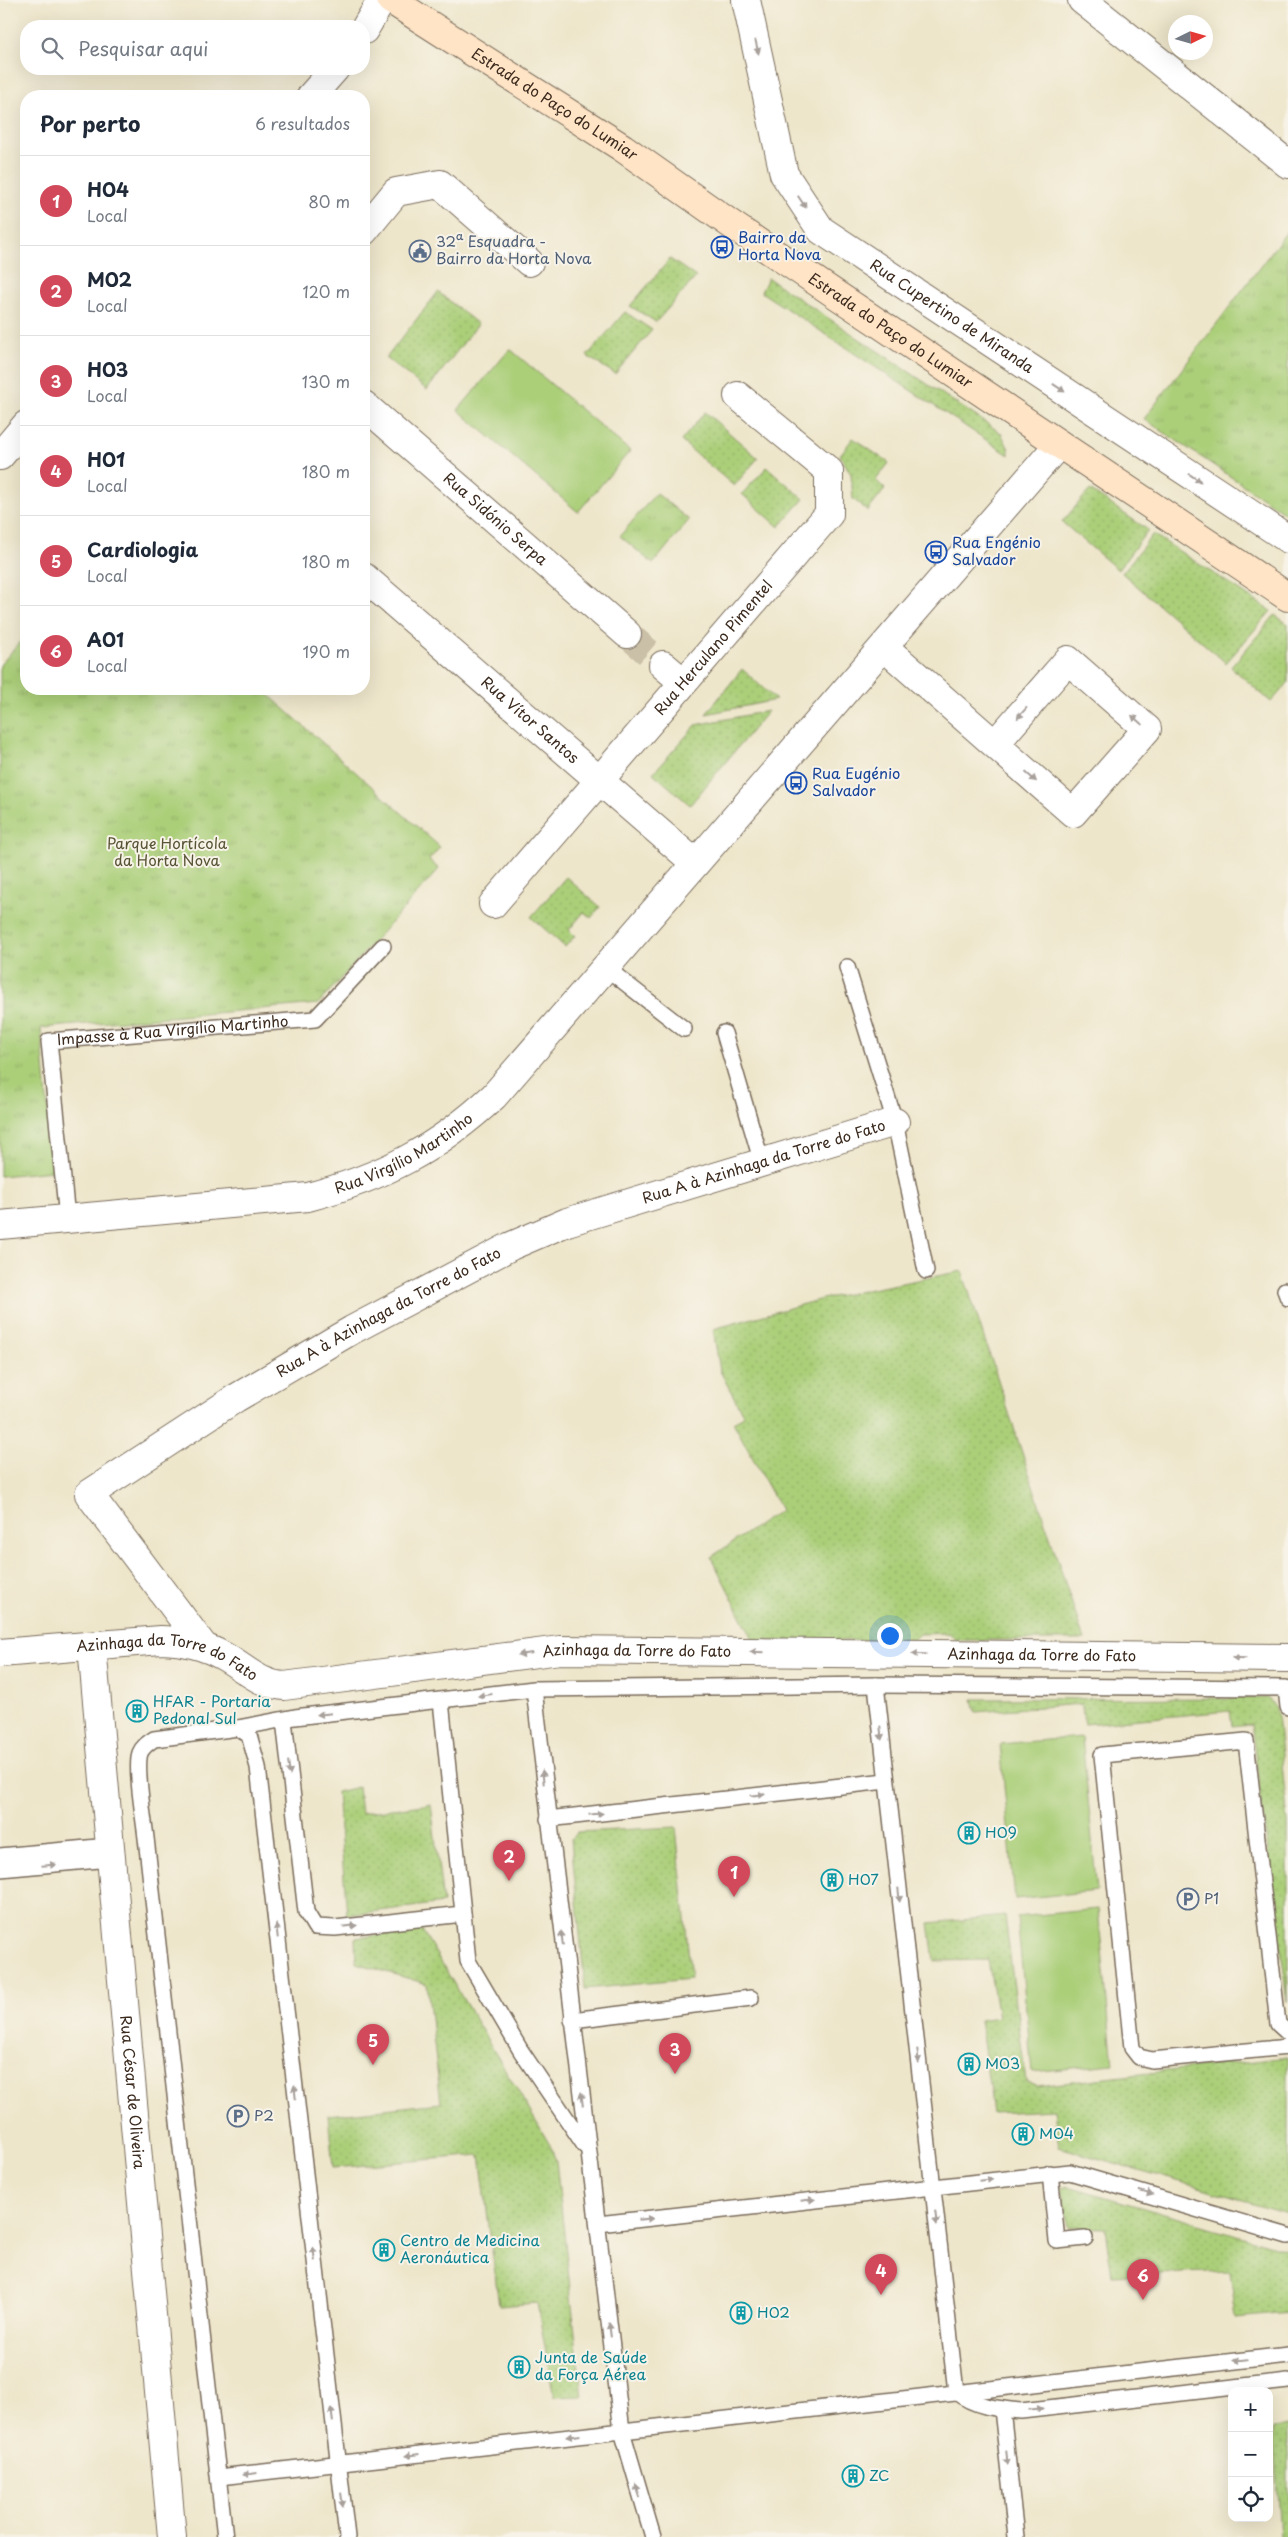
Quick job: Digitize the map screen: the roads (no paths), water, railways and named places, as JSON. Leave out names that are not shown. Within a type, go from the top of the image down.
[{"type":"street","points":[[370,20],[382,0]]},
{"type":"street","name":"Estrada do Paço do Lumiar","points":[[391,0],[623,148],[734,227],[1288,598]]},
{"type":"street","name":"Rua Cupertino de Miranda","points":[[746,0],[784,174],[821,230],[1288,539]]},
{"type":"street","points":[[1082,0],[1288,164]]},
{"type":"street","points":[[316,90],[329,75]]},
{"type":"street","points":[[370,224],[396,192],[440,184],[529,262]]},
{"type":"street","name":"Rua Herculano Pimentel","points":[[493,904],[829,514],[829,471],[738,396]]},
{"type":"street","name":"Rua Sidónio Serpa","points":[[370,410],[627,634]]},
{"type":"street","points":[[0,456],[20,432]]},
{"type":"street","points":[[695,863],[1059,444]]},
{"type":"street","name":"Rua Vítor Santos","points":[[370,582],[695,863]]},
{"type":"street","points":[[884,647],[1073,813],[1147,729],[1068,660],[995,744]]},
{"type":"street","points":[[663,665],[683,682]]},
{"type":"street","name":"Rua Virgílio Martinho","points":[[0,1225],[308,1197],[347,1187],[377,1175],[432,1146],[465,1123],[494,1096],[695,863]]},
{"type":"street","name":"Rua A à Azinhaga da Torre do Fato","points":[[204,1647],[89,1494],[269,1379],[352,1330],[511,1246],[567,1222],[895,1122]]},
{"type":"street","name":"Azinhaga da Torre do Fato","points":[[0,1653],[182,1640],[204,1647],[226,1658],[260,1681],[284,1686],[560,1650],[1288,1658]]},
{"type":"street","name":"Rua César de Oliveira","points":[[92,1646],[172,2537]]},
{"type":"lane","name":"Impasse à Rua Virgílio Martinho","points":[[67,1218],[49,1041],[316,1019],[383,946]]},
{"type":"lane","points":[[605,967],[684,1029]]},
{"type":"lane","name":"Rua A à Azinhaga da Torre do Fato","points":[[847,967],[895,1122],[926,1271]]},
{"type":"lane","points":[[724,1032],[762,1163]]},
{"type":"lane","points":[[876,1685],[956,2392],[967,2401],[1021,2411],[1288,2381]]},
{"type":"lane","points":[[225,2537],[145,1828],[140,1754],[144,1745],[154,1739],[284,1720],[534,1689],[876,1685],[1286,1688],[1288,1707]]},
{"type":"lane","points":[[534,1689],[622,2431],[653,2537]]},
{"type":"lane","points":[[440,1701],[468,1961],[521,2050],[588,2150]]},
{"type":"lane","points":[[284,1720],[306,1912],[315,1927],[324,1929],[463,1914]]},
{"type":"lane","points":[[238,1728],[249,1735],[258,1766],[347,2537]]},
{"type":"lane","points":[[1288,2034],[1278,2024],[1246,1741],[1102,1756],[1132,2048],[1139,2057],[1152,2060],[1288,2047]]},
{"type":"lane","points":[[548,1819],[886,1781]]},
{"type":"lane","points":[[0,1856],[110,1853]]},
{"type":"lane","points":[[0,1869],[110,1853]]},
{"type":"lane","points":[[572,2020],[751,1998]]},
{"type":"lane","points":[[598,2224],[1070,2172],[1288,2236]]},
{"type":"lane","points":[[1050,2173],[1057,2241],[1085,2238]]},
{"type":"lane","points":[[219,2477],[1288,2355]]},
{"type":"lane","points":[[1177,2367],[1180,2392]]},
{"type":"lane","points":[[1002,2409],[1016,2537]]},
{"type":"tunnel","points":[[627,634],[663,665]]},
{"type":"place","name":"Bairro da Horta Nova","points":[[722,247]]},
{"type":"place","name":"32ª Esquadra - Bairro da Horta Nova","points":[[420,251]]},
{"type":"place","name":"Rua Engénio Salvador","points":[[936,552]]},
{"type":"place","name":"Rua Eugénio Salvador","points":[[796,783]]},
{"type":"place","name":"HFAR - Portaria Pedonal Sul","points":[[137,1711]]},
{"type":"place","name":"H09","points":[[969,1833]]},
{"type":"place","name":"H07","points":[[832,1880]]},
{"type":"place","name":"M02","points":[[509,1881]]},
{"type":"place","name":"H04","points":[[734,1897]]},
{"type":"place","name":"P1","points":[[1188,1899]]},
{"type":"place","name":"M03","points":[[969,2064]]},
{"type":"place","name":"Cardiologia","points":[[373,2065]]},
{"type":"place","name":"H03","points":[[675,2074]]},
{"type":"place","name":"P2","points":[[238,2116]]},
{"type":"place","name":"M04","points":[[1023,2134]]},
{"type":"place","name":"Centro de Medicina Aeronáutica","points":[[384,2250]]},
{"type":"place","name":"H01","points":[[881,2295]]},
{"type":"place","name":"A01","points":[[1143,2300]]},
{"type":"place","name":"H02","points":[[741,2313]]},
{"type":"place","name":"Junta de Saúde da Força Aérea","points":[[519,2367]]},
{"type":"place","name":"ZC","points":[[853,2476]]},
{"type":"park label","name":"Parque Hortícola da Horta Nova","points":[[167,852]]}]
